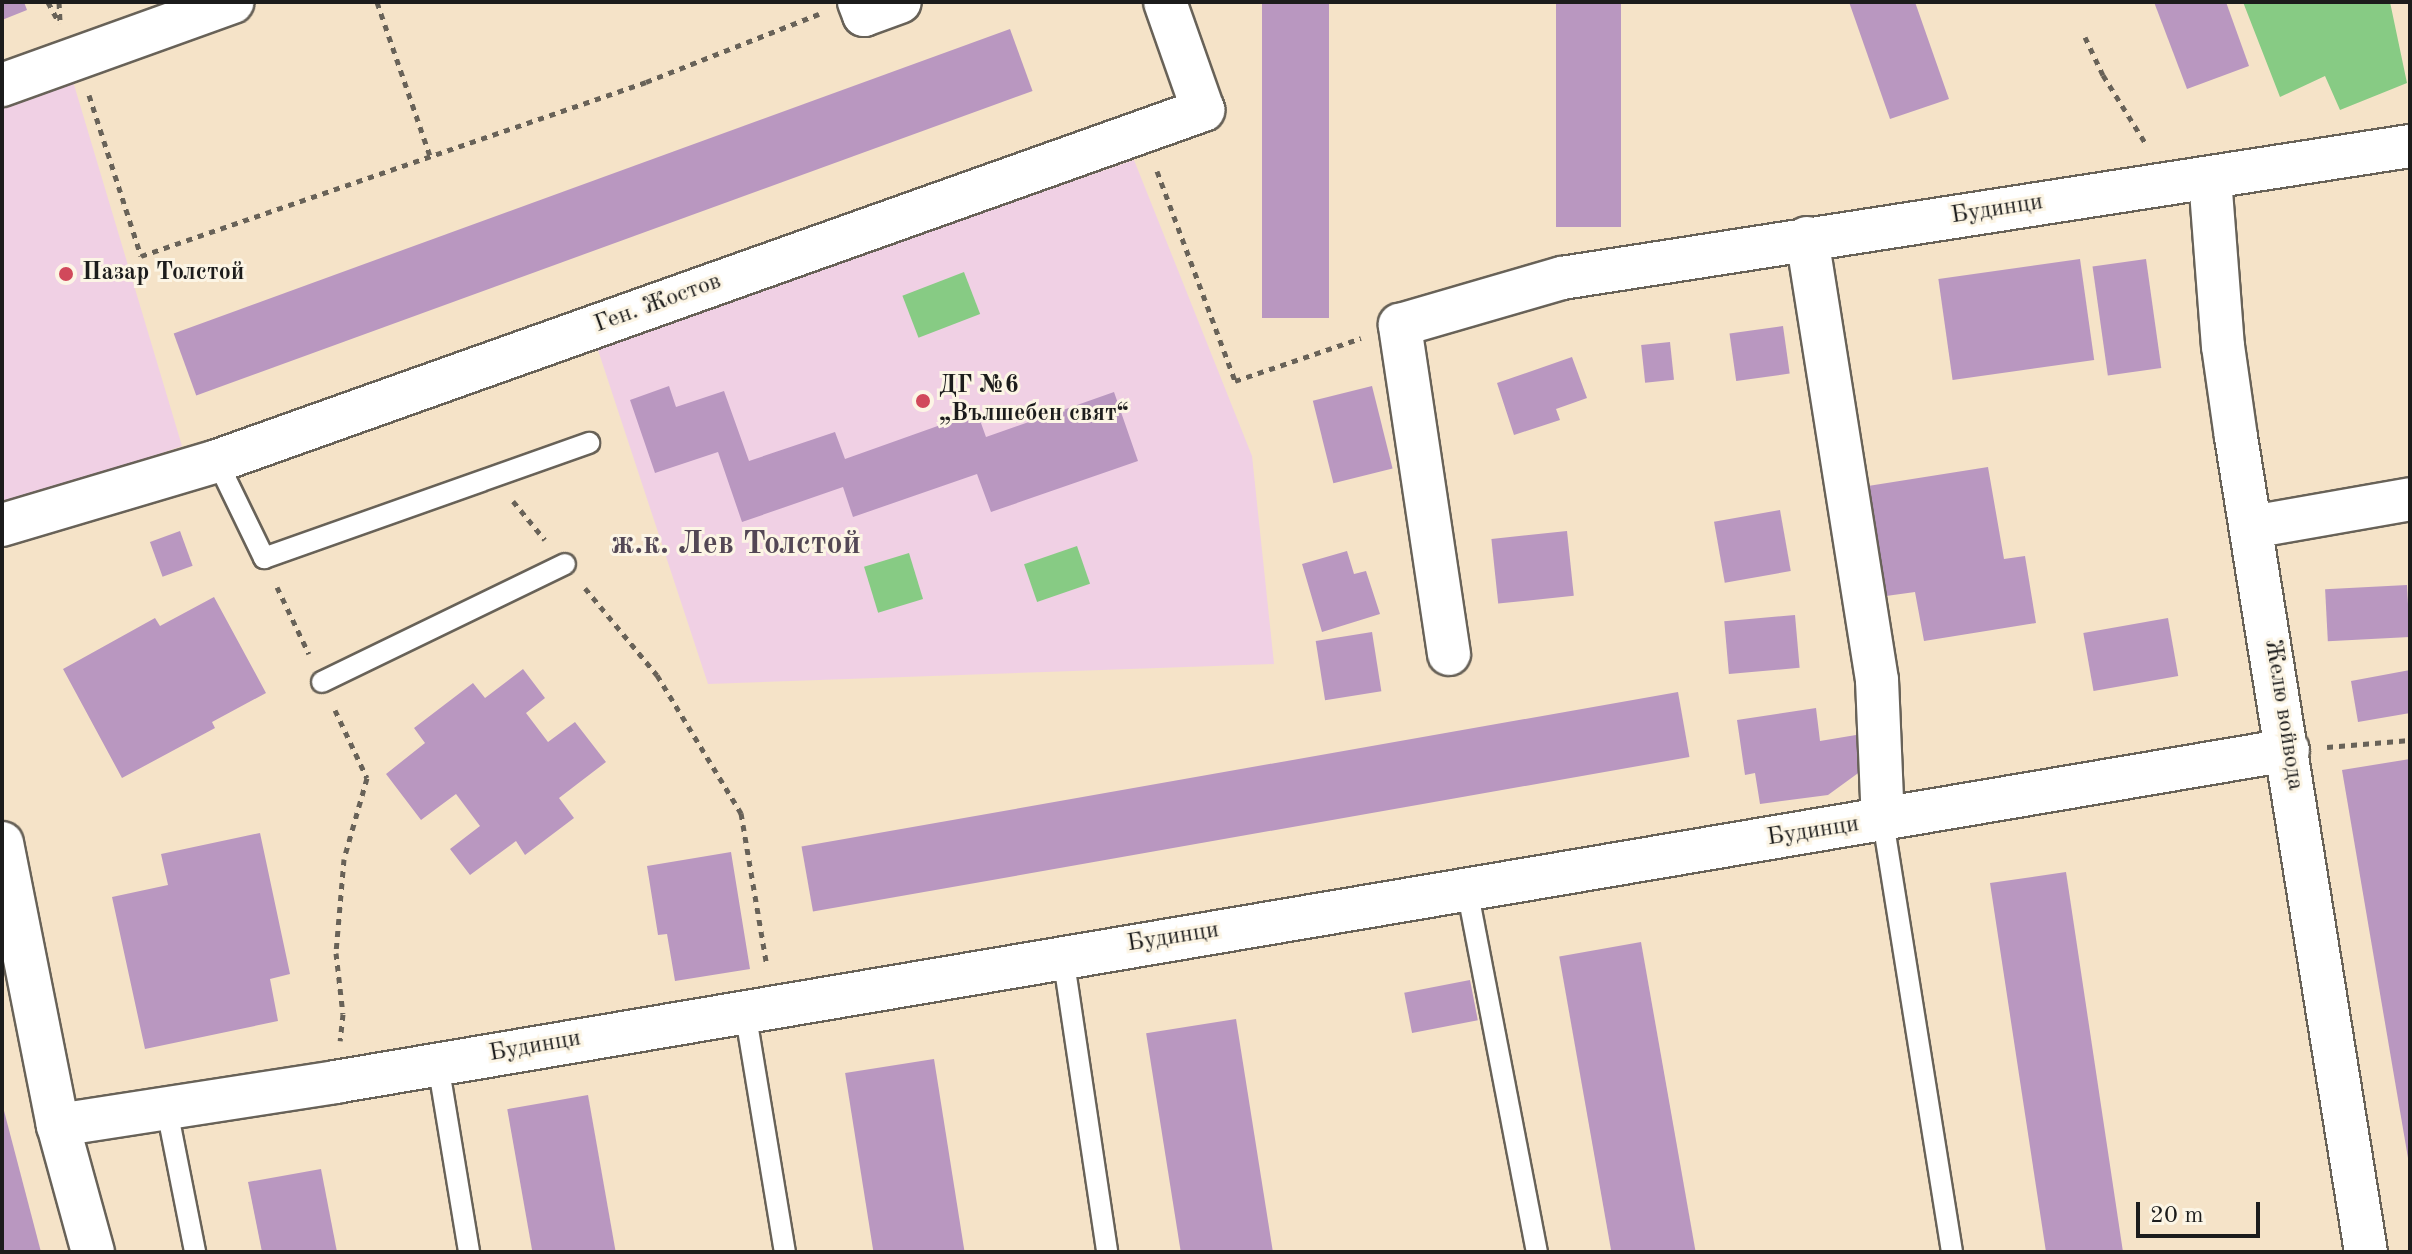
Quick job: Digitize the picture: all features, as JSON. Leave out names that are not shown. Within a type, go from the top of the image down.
[{"type":"street","points":[[2,85],[233,2]]},
{"type":"street","points":[[840,8],[864,15],[900,2]]},
{"type":"street","name":"Ген. Жостов","points":[[2,525],[217,461],[1203,110],[1165,2]]},
{"type":"street","name":"Будинци","points":[[1400,325],[1562,278],[2410,146]]},
{"type":"street","name":"Желю войвода","points":[[2193,180],[2223,346],[2366,1252]]},
{"type":"street","points":[[1807,238],[1877,680],[1883,821]]},
{"type":"street","points":[[1400,325],[1449,654]]},
{"type":"street","points":[[2252,527],[2410,499]]},
{"type":"street","name":"Будинци","points":[[58,1125],[335,1082],[2288,750]]},
{"type":"street","points":[[2,843],[58,1125],[93,1252]]},
{"type":"lane","points":[[217,461],[264,558],[589,443]]},
{"type":"lane","points":[[322,682],[565,564]]},
{"type":"lane","points":[[1883,821],[1952,1252]]},
{"type":"lane","points":[[1467,889],[1537,1252]]},
{"type":"lane","points":[[1063,956],[1107,1252]]},
{"type":"lane","points":[[760,1008],[785,1252]]},
{"type":"lane","points":[[438,1064],[469,1252]]},
{"type":"lane","points":[[167,1110],[195,1252]]},
{"type":"path","points":[[48,2],[61,26],[59,2]]},
{"type":"path","points":[[377,2],[430,156]]},
{"type":"path","points":[[77,58],[141,256],[646,82],[840,8]]},
{"type":"path","points":[[2085,37],[2123,111],[2193,180]]},
{"type":"path","points":[[1143,132],[1235,381],[1400,325]]},
{"type":"path","points":[[493,477],[657,675],[741,813],[760,1008]]},
{"type":"path","points":[[264,558],[367,778],[344,859],[336,953],[343,1014],[335,1082]]},
{"type":"path","points":[[2288,750],[2410,740]]},
{"type":"shaded area","name":"Пазар Толстой","points":[[72,78],[182,446],[2,509],[2,102]]},
{"type":"shaded area","name":"ДГ №6 „Вълшебен свят“","points":[[1134,160],[1252,456],[1274,664],[708,684],[597,347]]},
{"type":"green space","points":[[2243,2],[2390,2],[2407,83],[2340,110],[2325,76],[2280,97]]},
{"type":"green space","points":[[964,272],[980,314],[919,338],[902,296]]},
{"type":"green space","points":[[1077,546],[1090,584],[1037,602],[1024,564]]},
{"type":"green space","points":[[909,553],[923,599],[878,613],[864,567]]},
{"type":"building","points":[[2,2],[24,2],[27,10],[2,20]]},
{"type":"building","points":[[1262,2],[1329,2],[1329,318],[1262,318]]},
{"type":"building","points":[[1556,2],[1621,2],[1621,227],[1556,227]]},
{"type":"building","points":[[1849,2],[1915,2],[1949,99],[1890,119]]},
{"type":"building","points":[[2154,2],[2226,2],[2249,66],[2187,89]]},
{"type":"building","points":[[1010,29],[1033,91],[196,395],[174,333]]},
{"type":"building","points":[[2080,259],[2094,360],[1953,380],[1938,279]]},
{"type":"building","points":[[2146,259],[2161,368],[2108,375],[2093,267]]},
{"type":"building","points":[[1783,326],[1790,374],[1736,381],[1730,334]]},
{"type":"building","points":[[1670,342],[1674,380],[1645,383],[1641,345]]},
{"type":"building","points":[[1572,357],[1587,398],[1556,409],[1560,420],[1514,435],[1497,383]]},
{"type":"building","points":[[669,386],[676,407],[724,391],[749,461],[835,432],[845,459],[977,412],[986,437],[1114,392],[1138,461],[991,512],[977,474],[853,517],[843,487],[742,522],[718,452],[655,473],[630,400]]},
{"type":"building","points":[[1372,386],[1393,468],[1333,483],[1313,401]]},
{"type":"building","points":[[1988,467],[2004,559],[2025,556],[2036,623],[1924,641],[1915,592],[1886,596],[1868,486]]},
{"type":"building","points":[[1780,510],[1791,571],[1725,583],[1714,522]]},
{"type":"building","points":[[180,531],[193,566],[163,577],[150,542]]},
{"type":"building","points":[[1567,531],[1574,596],[1498,604],[1491,539]]},
{"type":"building","points":[[1347,551],[1354,574],[1366,571],[1380,614],[1322,632],[1302,564]]},
{"type":"building","points":[[2407,585],[2410,637],[2328,641],[2325,589]]},
{"type":"building","points":[[214,597],[266,693],[212,722],[215,728],[122,778],[63,669],[155,618],[160,626]]},
{"type":"building","points":[[1795,615],[1800,668],[1729,674],[1724,621]]},
{"type":"building","points":[[2168,618],[2178,676],[2094,691],[2083,633]]},
{"type":"building","points":[[1372,632],[1381,691],[1325,700],[1316,641]]},
{"type":"building","points":[[523,669],[545,698],[526,713],[548,742],[575,722],[606,762],[559,798],[574,818],[525,855],[516,841],[470,875],[450,849],[480,826],[456,794],[421,820],[386,774],[425,743],[414,728],[473,683],[485,698]]},
{"type":"building","points":[[2410,670],[2410,713],[2358,722],[2351,681]]},
{"type":"building","points":[[1678,692],[1689,757],[813,912],[802,847]]},
{"type":"building","points":[[1816,708],[1820,741],[1856,735],[1861,771],[1828,795],[1760,804],[1755,773],[1745,775],[1737,720]]},
{"type":"building","points":[[2410,759],[2410,1157],[2408,1158],[2342,770]]},
{"type":"building","points":[[260,833],[290,974],[270,979],[278,1021],[145,1049],[112,897],[168,885],[161,854]]},
{"type":"building","points":[[731,852],[750,969],[675,981],[667,934],[658,935],[647,866]]},
{"type":"building","points":[[2066,872],[2123,1252],[2046,1252],[1990,883]]},
{"type":"building","points":[[1641,942],[1696,1252],[1611,1252],[1559,956]]},
{"type":"building","points":[[1470,980],[1478,1020],[1412,1033],[1404,993]]},
{"type":"building","points":[[1236,1019],[1273,1252],[1181,1252],[1146,1033]]},
{"type":"building","points":[[934,1059],[965,1252],[873,1252],[845,1073]]},
{"type":"building","points":[[588,1095],[616,1252],[532,1252],[507,1109]]},
{"type":"building","points":[[3,1107],[41,1252],[2,1252]]},
{"type":"building","points":[[321,1169],[337,1252],[262,1252],[248,1182]]},
{"type":"place","name":"Пазар Толстой","points":[[66,274]]},
{"type":"place","name":"ДГ №6 „Вълшебен свят“","points":[[923,401]]},
{"type":"district","name":"ж.к. Лев Толстой","points":[[736,545]]}]
